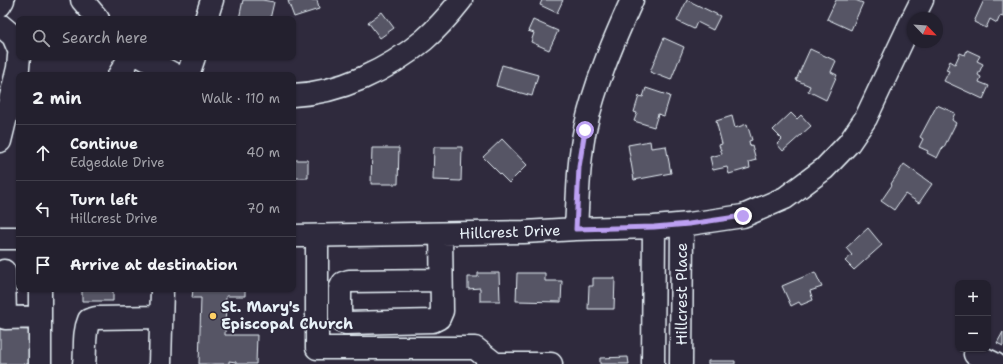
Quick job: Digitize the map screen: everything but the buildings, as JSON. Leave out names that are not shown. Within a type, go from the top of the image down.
[{"type":"street","points":[[0,5],[3,0]]},
{"type":"street","points":[[82,0],[95,16]]},
{"type":"street","points":[[207,16],[212,0]]},
{"type":"street","points":[[296,95],[324,90],[351,82],[377,71],[401,57],[424,40],[444,21],[461,0]]},
{"type":"street","points":[[576,229],[579,167],[585,130],[594,95],[610,48],[632,0]]},
{"type":"street","name":"Hillcrest Drive","points":[[916,12],[922,0]]},
{"type":"street","points":[[0,25],[12,36],[16,44]]},
{"type":"street","name":"Hillcrest Drive","points":[[296,236],[524,232],[654,227],[682,225],[743,216],[785,198],[824,169],[849,143],[866,118],[907,31]]},
{"type":"street","points":[[17,72],[19,60]]},
{"type":"street","points":[[121,72],[128,60]]},
{"type":"street","points":[[147,60],[168,72]]},
{"type":"street","points":[[189,72],[193,60]]},
{"type":"street","points":[[0,140],[16,76]]},
{"type":"street","name":"Hillcrest Place","points":[[681,364],[682,225]]},
{"type":"street","name":"Hillcrest Place","points":[[653,364],[654,227]]},
{"type":"street","points":[[441,234],[442,280]]},
{"type":"street","points":[[317,236],[317,348],[475,348],[494,364],[551,364]]},
{"type":"street","points":[[0,238],[16,238]]},
{"type":"street","points":[[4,271],[5,318],[40,317]]},
{"type":"street","points":[[40,292],[40,364]]},
{"type":"street","points":[[160,364],[162,292]]},
{"type":"street","points":[[84,364],[85,330],[89,320],[96,318],[161,317]]},
{"type":"street","points":[[975,354],[995,364]]},
{"type":"place","name":"St. Mary's Episcopal Church","points":[[213,316]]},
{"type":"route","points":[[585,130],[579,167],[576,229],[654,227],[689,224],[743,216]]}]
